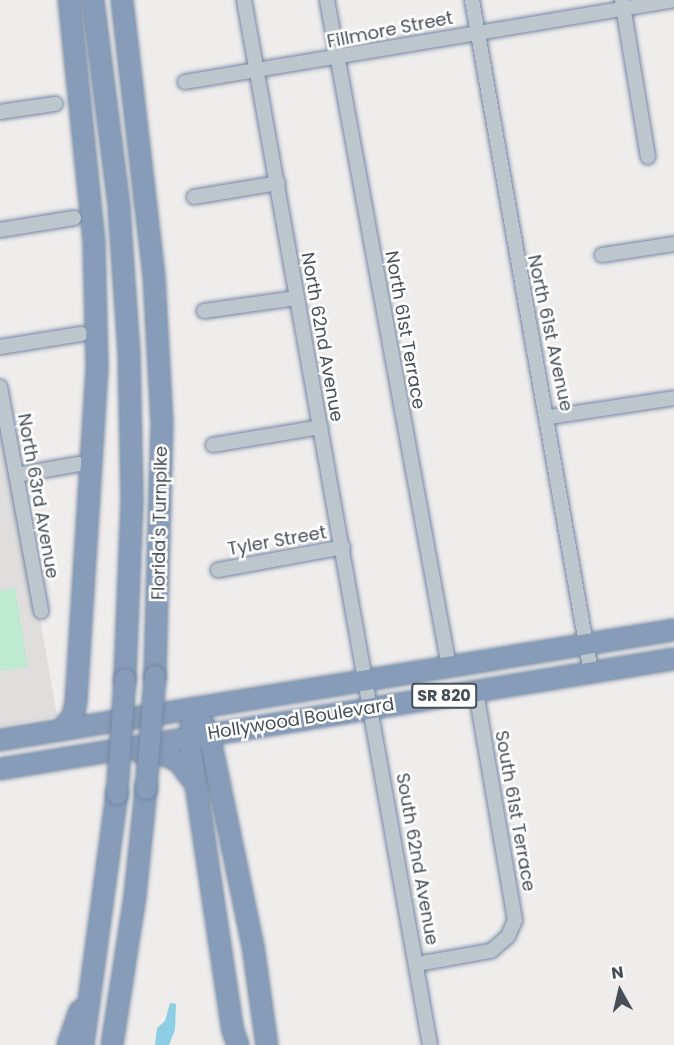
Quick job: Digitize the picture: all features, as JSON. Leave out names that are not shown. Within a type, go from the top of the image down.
[{"type":"highway","points":[[61,730],[73,716],[76,702],[97,355],[94,240],[69,0]]},
{"type":"highway","name":"Florida's Turnpike","points":[[84,1045],[117,794],[125,679],[132,501],[129,354],[119,207],[93,0]]},
{"type":"highway","name":"Florida's Turnpike","points":[[112,1045],[135,896],[146,789],[155,676],[162,422],[153,264],[122,0]]},
{"type":"highway","name":"Hollywood Boulevard","points":[[0,740],[674,630]]},
{"type":"highway","name":"Hollywood Boulevard","points":[[0,769],[674,659]]},
{"type":"highway","points":[[194,708],[209,734],[254,946],[267,1045]]},
{"type":"highway","points":[[194,708],[189,738],[234,1040]]},
{"type":"highway","points":[[108,751],[166,755],[179,762],[198,787]]},
{"type":"highway","points":[[68,1045],[95,969]]},
{"type":"street","name":"North 62nd Avenue","points":[[244,0],[278,183],[296,298],[367,680]]},
{"type":"street","name":"North 61st Terrace","points":[[327,0],[449,667]]},
{"type":"street","name":"North 61st Avenue","points":[[472,0],[515,257],[549,417],[591,672]]},
{"type":"street","name":"Fillmore Street","points":[[185,82],[337,59],[623,4],[673,0]]},
{"type":"street","points":[[623,4],[648,157]]},
{"type":"street","points":[[0,112],[55,104]]},
{"type":"street","points":[[194,197],[278,183]]},
{"type":"street","points":[[0,230],[74,218]]},
{"type":"street","points":[[602,255],[674,244]]},
{"type":"street","points":[[204,311],[296,298]]},
{"type":"street","points":[[0,347],[81,334]]},
{"type":"street","name":"North 63rd Avenue","points":[[0,387],[41,610]]},
{"type":"street","points":[[549,417],[674,398]]},
{"type":"street","points":[[213,445],[320,428]]},
{"type":"street","points":[[16,475],[79,464]]},
{"type":"street","name":"Tyler Street","points":[[218,570],[343,547]]},
{"type":"street","name":"South 62nd Avenue","points":[[367,680],[430,1045]]},
{"type":"street","name":"South 61st Terrace","points":[[417,964],[490,951],[508,936],[515,920],[476,691]]},
{"type":"shaded area","points":[[5,415],[57,716],[0,726],[0,416]]},
{"type":"green space","points":[[15,588],[28,667],[0,671],[0,591]]},
{"type":"water","points":[[170,1003],[176,1004],[175,1030],[169,1045],[155,1045],[157,1028],[165,1021]]}]
